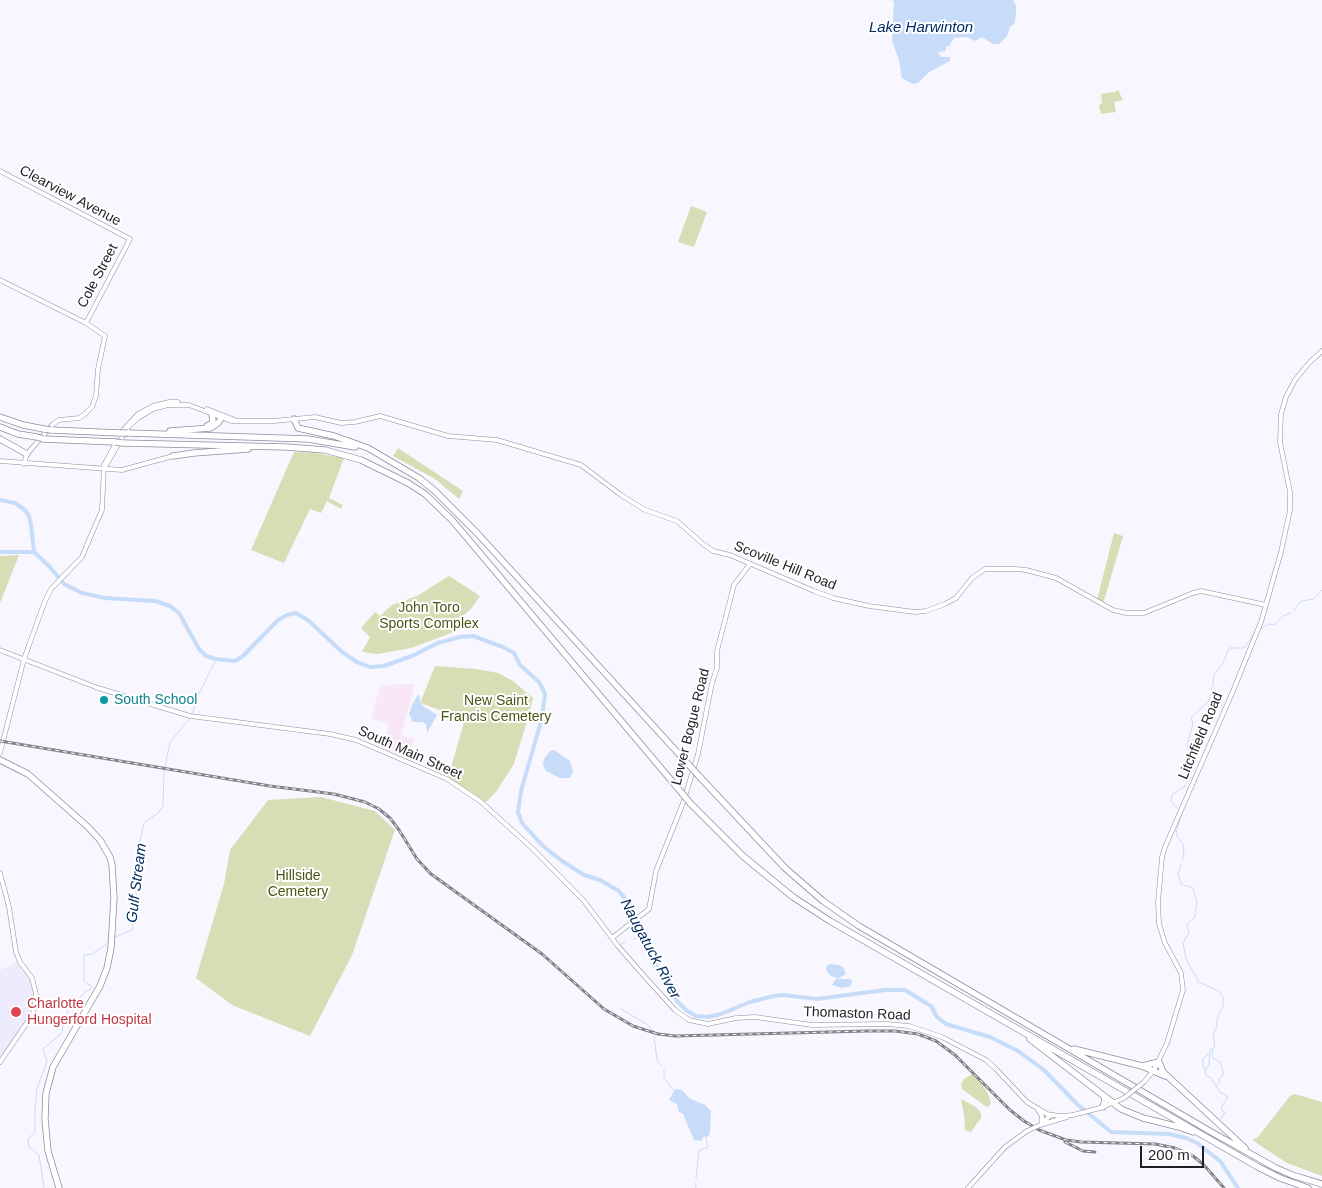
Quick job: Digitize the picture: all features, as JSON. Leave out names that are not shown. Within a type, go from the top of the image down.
[{"type":"highway","points":[[202,428],[212,423],[212,415]]},
{"type":"highway","points":[[0,417],[23,425],[48,430],[308,439],[352,446],[383,456]]},
{"type":"highway","points":[[143,433],[214,426],[222,418]]},
{"type":"highway","points":[[294,419],[298,428],[334,436],[368,448],[383,456],[419,478],[450,504],[769,852],[823,901],[859,926],[1261,1160],[1292,1175],[1322,1184]]},
{"type":"highway","points":[[0,428],[40,438],[122,443],[286,447],[325,450],[361,460],[393,474],[425,494],[464,534],[690,803],[744,857],[810,909],[1213,1141],[1280,1178],[1308,1188]]},
{"type":"highway","points":[[0,438],[27,454]]},
{"type":"highway","points":[[173,456],[194,452],[286,447]]},
{"type":"highway","points":[[0,760],[19,768],[32,778],[100,840],[110,856],[114,876],[110,957],[103,978],[56,1061],[48,1084],[44,1107],[46,1135],[51,1164],[59,1188]]},
{"type":"highway","points":[[992,1014],[1025,1036],[1104,1096],[1132,1114],[1148,1120],[1181,1127],[1213,1141]]},
{"type":"highway","points":[[1038,1031],[1086,1053],[1142,1066],[1169,1078]]},
{"type":"highway","points":[[1142,1066],[1159,1062],[1163,1072],[1169,1078],[1245,1148],[1261,1160]]},
{"type":"highway","points":[[1101,1107],[1105,1100],[1104,1096]]},
{"type":"main road","name":"Clearview Avenue","points":[[0,171],[130,240]]},
{"type":"main road","name":"Cole Street","points":[[86,323],[130,240]]},
{"type":"main road","points":[[2,281],[86,323],[104,336],[98,369],[96,396],[92,407],[79,418],[59,420],[53,424],[27,454],[24,464]]},
{"type":"main road","name":"Litchfield Road","points":[[1071,1115],[1114,1103],[1124,1098],[1144,1082],[1159,1062],[1181,1002],[1184,985],[1181,973],[1159,924],[1158,902],[1162,857],[1172,829],[1249,653],[1266,605],[1285,536],[1290,510],[1290,492],[1280,442],[1282,414],[1288,394],[1295,380],[1308,363],[1322,351]]},
{"type":"main road","points":[[0,753],[24,659],[46,596],[82,557],[102,510],[104,465],[128,424],[138,414],[153,406],[169,402],[185,402],[196,405],[222,418]]},
{"type":"main road","points":[[104,469],[128,427],[152,409],[184,404],[222,418]]},
{"type":"main road","name":"Scoville Hill Road","points":[[222,418],[274,421],[315,417],[355,422],[374,417],[391,418],[448,436],[497,440],[576,463],[646,510],[677,521],[713,551],[750,564],[814,592],[869,606],[915,612],[926,611],[956,598],[972,578],[985,569],[1026,570],[1048,576],[1064,582],[1113,610],[1126,613],[1144,612],[1201,591],[1266,605]]},
{"type":"main road","points":[[0,461],[122,470],[173,456]]},
{"type":"main road","name":"Lower Bogue Road","points":[[612,938],[649,908],[656,871],[683,803],[698,754],[712,683],[717,668],[718,651],[734,585],[750,564]]},
{"type":"main road","name":"South Main Street","points":[[0,650],[108,691],[192,716],[330,734],[356,740],[447,779],[480,801],[533,849],[584,901],[612,938],[651,983]]},
{"type":"main road","points":[[0,873],[9,907],[16,952],[20,962],[32,978],[36,994],[33,1014],[0,1062]]},
{"type":"main road","name":"Thomaston Road","points":[[651,983],[681,1015],[688,1020],[700,1024],[755,1016],[812,1025],[892,1024],[927,1030],[989,1062],[1022,1097],[1038,1110],[1051,1115],[1071,1115]]},
{"type":"main road","points":[[1038,1110],[1042,1116],[1041,1124]]},
{"type":"main road","points":[[1041,1124],[1051,1115]]},
{"type":"main road","points":[[1051,1115],[1051,1122]]},
{"type":"main road","points":[[968,1188],[1005,1147],[1027,1131],[1041,1124],[1071,1115]]},
{"type":"shaded area","points":[[415,684],[401,736],[415,739],[410,749],[398,755],[382,748],[389,724],[371,719],[380,685]]},
{"type":"shaded area","name":"Charlotte Hungerford Hospital","points":[[17,962],[32,982],[35,996],[33,1009],[27,1021],[0,1057],[0,970]]},
{"type":"green space","points":[[1118,90],[1123,100],[1114,102],[1116,112],[1101,114],[1099,105],[1102,104],[1101,94]]},
{"type":"green space","points":[[691,206],[707,212],[694,247],[678,242]]},
{"type":"green space","points":[[398,448],[463,491],[459,499],[435,479],[393,456]]},
{"type":"green space","points":[[294,452],[315,453],[344,458],[329,498],[343,505],[341,509],[327,501],[321,513],[310,509],[284,563],[251,550]]},
{"type":"green space","points":[[1114,533],[1123,536],[1103,604],[1097,600]]},
{"type":"green space","points":[[19,555],[0,603],[0,556]]},
{"type":"green space","name":"John Toro Sports Complex","points":[[449,576],[480,596],[471,609],[453,624],[454,632],[411,648],[378,654],[362,652],[370,637],[361,628],[375,612],[380,616],[392,605],[417,596]]},
{"type":"green space","name":"New Saint Francis Cemetery","points":[[435,666],[476,669],[498,673],[513,681],[533,698],[514,764],[496,792],[485,803],[448,778],[465,719],[420,703]]},
{"type":"green space","name":"Hillside Cemetery","points":[[321,797],[375,811],[395,830],[352,955],[310,1036],[232,1005],[196,978],[224,884],[230,850],[268,800]]},
{"type":"green space","points":[[972,1074],[981,1082],[988,1094],[991,1102],[989,1107],[962,1089],[961,1084],[964,1079]]},
{"type":"green space","points":[[1295,1094],[1322,1102],[1322,1176],[1287,1163],[1252,1140],[1258,1137],[1290,1096]]},
{"type":"green space","points":[[961,1099],[976,1107],[981,1113],[981,1118],[971,1132],[965,1130]]},
{"type":"water","name":"Lake Harwinton","points":[[892,0],[1013,0],[1016,6],[1016,15],[1014,24],[1010,27],[1007,36],[999,44],[993,44],[982,37],[975,41],[967,37],[954,38],[949,46],[946,47],[946,51],[938,52],[941,57],[950,57],[950,61],[929,72],[918,83],[913,84],[902,78],[899,60],[892,41],[894,2]]},
{"type":"water","points":[[418,695],[423,706],[437,715],[427,733],[426,724],[413,722],[409,714]]},
{"type":"water","points":[[554,750],[570,761],[573,772],[570,778],[560,778],[546,771],[543,764],[544,759],[550,751]]},
{"type":"water","points":[[830,964],[843,967],[846,974],[837,979],[850,979],[852,981],[851,986],[842,988],[832,985],[837,978],[831,976],[826,970]]},
{"type":"water","points":[[675,1089],[682,1090],[689,1098],[705,1105],[711,1111],[708,1137],[704,1136],[701,1141],[694,1140],[683,1114],[679,1112],[677,1104],[669,1100]]},
{"type":"waterway","points":[[0,500],[15,503],[25,510],[29,516],[34,552]]},
{"type":"waterway","points":[[0,552],[34,552]]},
{"type":"waterway","name":"Naugatuck River","points":[[34,552],[64,584],[82,593],[105,598],[155,601],[170,606],[179,613],[199,649],[206,656],[216,659],[235,661],[243,656],[278,620],[296,613],[309,621],[342,652],[357,662],[370,667],[384,666],[412,656],[438,643],[460,637],[473,636],[503,647],[514,653],[520,665],[539,682],[545,694],[542,718],[521,791],[518,812],[522,823],[543,846],[562,861],[584,875],[600,880],[619,891],[630,905],[639,922],[653,959],[677,1001],[686,1010],[696,1016],[708,1017],[721,1014],[750,1002],[774,996],[783,995],[817,999],[885,990],[905,990],[931,1006],[937,1017],[946,1024],[990,1037],[1018,1051],[1044,1070],[1077,1104],[1111,1132],[1169,1134],[1197,1143],[1220,1161],[1238,1188]]},
{"type":"waterway","points":[[1294,610],[1301,601],[1314,599],[1322,590]]},
{"type":"waterway","points":[[1261,629],[1268,624],[1274,625],[1283,616],[1291,613]]},
{"type":"waterway","points":[[1213,686],[1214,675],[1223,663],[1229,648],[1244,648],[1255,632]]},
{"type":"waterway","name":"Gulf Stream","points":[[192,714],[198,696],[216,659]]},
{"type":"waterway","points":[[1191,758],[1187,745],[1193,723],[1191,718],[1209,701],[1212,688]]},
{"type":"waterway","name":"Gulf Stream","points":[[113,938],[132,930],[140,841],[144,823],[158,813],[163,806],[164,772],[170,742],[191,717]]},
{"type":"waterway","points":[[1178,809],[1171,801],[1172,795],[1185,786],[1190,778],[1191,761]]},
{"type":"waterway","points":[[1182,813],[1176,832],[1183,844],[1184,853],[1182,860]]},
{"type":"waterway","points":[[1181,864],[1178,874],[1181,884],[1193,888],[1197,902],[1195,917],[1187,924],[1189,933],[1183,943],[1186,959],[1199,982],[1219,991],[1223,997],[1223,1006],[1213,1035],[1215,1047],[1210,1050],[1209,1064],[1205,1070],[1206,1075],[1211,1078],[1220,1092],[1228,1097],[1222,1106],[1222,1111],[1225,1112],[1221,1119]]},
{"type":"waterway","points":[[634,939],[644,934]]},
{"type":"waterway","points":[[620,945],[625,942]]},
{"type":"waterway","name":"Gulf Stream","points":[[44,1188],[39,1155],[29,1147],[28,1139],[35,1132],[37,1089],[47,1061],[43,1049],[61,1034],[68,1010],[85,992],[91,989],[91,986],[84,981],[84,955],[92,954],[108,943]]},
{"type":"waterway","points":[[621,1009],[648,1025],[655,1032]]},
{"type":"waterway","points":[[654,1036],[657,1060],[661,1066]]},
{"type":"waterway","points":[[1212,1048],[1213,1058],[1220,1062],[1224,1075],[1222,1075],[1216,1086]]},
{"type":"waterway","points":[[1205,1070],[1203,1058],[1208,1055]]},
{"type":"waterway","points":[[664,1070],[664,1078],[674,1091]]},
{"type":"waterway","points":[[696,1178],[699,1151],[708,1147],[705,1135]]},
{"type":"waterway","points":[[695,1183],[696,1188]]},
{"type":"railway","points":[[0,741],[270,786],[334,794],[365,802],[379,809],[390,818],[417,859],[431,874],[542,954],[604,1009],[633,1026],[658,1034],[675,1036],[868,1031],[895,1031],[918,1034],[936,1041],[955,1055],[1010,1110],[1039,1130],[1066,1140],[1081,1142],[1155,1144],[1175,1148],[1193,1156],[1204,1165],[1224,1188]]},
{"type":"railway","points":[[1065,1142],[1083,1151],[1095,1152]]},
{"type":"place","name":"South School","points":[[104,700]]},
{"type":"place","name":"Charlotte Hungerford Hospital","points":[[16,1012]]}]
